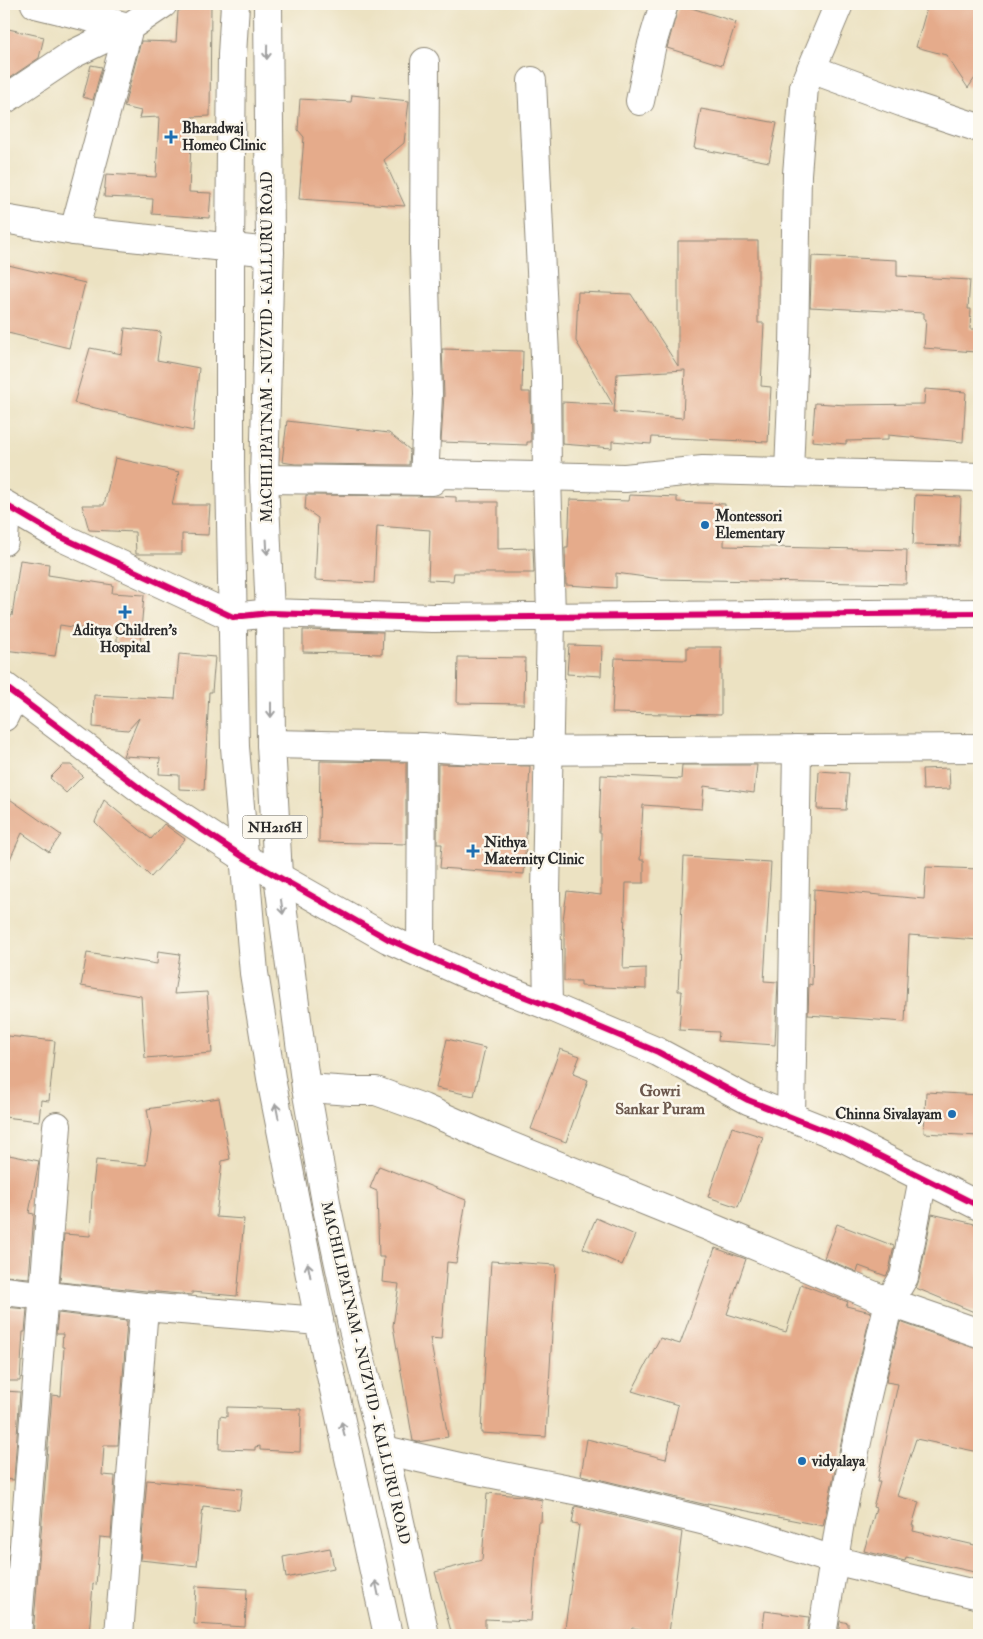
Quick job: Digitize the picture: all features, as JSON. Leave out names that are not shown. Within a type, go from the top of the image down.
[{"type":"main road","points":[[34,4],[129,26]]},
{"type":"main road","points":[[4,100],[73,54],[129,26],[163,4]]},
{"type":"main road","name":"MACHILIPATNAM - NUZVID - KALLURU ROAD","points":[[235,4],[232,55],[230,248],[230,466],[235,747],[254,973],[272,1084],[319,1321],[388,1635]]},
{"type":"main road","name":"MACHILIPATNAM - NUZVID - KALLURU ROAD","points":[[268,4],[270,252],[264,479],[270,613],[271,744],[278,875],[306,1088],[328,1208],[352,1325],[384,1450],[425,1635]]},
{"type":"main road","points":[[640,101],[652,44],[664,4]]},
{"type":"main road","points":[[789,472],[794,346],[797,174],[804,87],[839,4]]},
{"type":"main road","points":[[74,231],[129,26]]},
{"type":"main road","points":[[424,481],[428,394],[424,248],[425,62]]},
{"type":"main road","points":[[811,69],[979,128]]},
{"type":"main road","points":[[532,81],[546,377],[546,476],[551,616],[546,894],[548,1006]]},
{"type":"main road","points":[[4,219],[74,231],[270,252]]},
{"type":"main road","points":[[264,479],[432,481],[439,474],[625,478],[703,470],[979,477]]},
{"type":"main road","points":[[4,541],[5,505],[57,535],[233,617],[270,613],[433,618],[979,613]]},
{"type":"main road","points":[[7,699],[245,858],[388,939],[466,974],[658,1052],[748,1100],[846,1139],[979,1206]]},
{"type":"main road","points":[[271,744],[422,747],[493,751],[979,748]]},
{"type":"main road","points":[[421,954],[422,747]]},
{"type":"main road","points":[[790,1117],[797,749]]},
{"type":"main road","points":[[306,1088],[376,1091],[888,1302],[979,1333]]},
{"type":"main road","points":[[17,1635],[57,1126]]},
{"type":"main road","points":[[822,1635],[833,1560],[863,1413],[888,1302],[904,1277],[923,1178]]},
{"type":"main road","points":[[4,1291],[144,1307],[319,1321]]},
{"type":"main road","points":[[119,1635],[144,1307]]},
{"type":"main road","points":[[384,1450],[594,1494],[754,1534],[833,1560],[979,1595]]},
{"type":"building","points":[[197,4],[211,4],[210,116],[192,117],[189,192],[211,193],[209,218],[152,214],[153,199],[104,197],[106,174],[156,177],[159,117],[139,118],[141,111],[124,107],[141,41],[176,42],[178,11]]},
{"type":"building","points":[[679,4],[736,22],[722,65],[667,48]]},
{"type":"building","points":[[928,4],[979,4],[979,72],[968,88],[946,55],[916,47]]},
{"type":"building","points":[[4,28],[44,37],[39,58],[8,79],[4,78]]},
{"type":"building","points":[[91,65],[102,67],[93,100],[83,97]]},
{"type":"building","points":[[352,95],[409,101],[404,143],[384,160],[405,206],[299,199],[304,137],[298,130],[300,99],[351,102]]},
{"type":"building","points":[[701,109],[777,123],[769,162],[694,148]]},
{"type":"building","points":[[678,241],[758,241],[758,323],[764,323],[761,386],[771,387],[768,442],[652,437],[651,444],[612,441],[612,448],[562,444],[562,402],[613,405],[576,341],[578,292],[631,294],[678,366]],"holes":[[[685,370],[683,418],[614,412],[617,374]]]},
{"type":"building","points":[[812,256],[897,260],[897,276],[970,280],[968,309],[971,309],[970,329],[976,329],[975,352],[924,348],[926,319],[924,319],[924,313],[810,307]]},
{"type":"building","points":[[4,264],[85,283],[69,348],[4,332]]},
{"type":"building","points":[[125,328],[161,332],[157,360],[199,368],[193,431],[74,403],[90,348],[122,354]]},
{"type":"building","points":[[442,349],[523,351],[522,392],[530,392],[531,442],[527,442],[527,445],[441,442],[444,394]]},
{"type":"building","points":[[925,389],[966,392],[963,442],[888,435],[888,440],[846,441],[846,444],[812,441],[815,403],[846,405],[924,404]]},
{"type":"building","points":[[287,421],[389,433],[410,450],[409,465],[295,464],[282,462]]},
{"type":"building","points":[[115,458],[179,472],[172,505],[210,505],[208,535],[182,534],[182,554],[136,554],[135,532],[89,530],[82,505],[104,505]]},
{"type":"building","points":[[306,495],[434,496],[456,497],[456,502],[498,502],[498,549],[533,548],[534,573],[454,573],[453,581],[428,580],[430,530],[377,526],[374,583],[315,580],[318,518],[305,509]]},
{"type":"building","points":[[629,495],[677,497],[677,502],[725,504],[724,546],[907,550],[906,584],[660,579],[616,573],[616,588],[566,585],[565,548],[568,548],[570,499],[628,501]]},
{"type":"building","points":[[915,495],[961,497],[959,546],[913,545]]},
{"type":"building","points":[[20,560],[49,564],[48,575],[113,585],[112,593],[144,595],[140,643],[117,642],[117,634],[60,625],[55,656],[4,650],[5,615],[12,616]]},
{"type":"building","points":[[303,630],[383,632],[382,654],[303,652]]},
{"type":"building","points":[[569,645],[602,646],[601,676],[567,674]]},
{"type":"building","points":[[687,647],[721,647],[721,715],[612,713],[615,658],[687,660]]},
{"type":"building","points":[[179,654],[215,657],[212,692],[209,692],[204,790],[179,789],[179,775],[159,774],[160,758],[123,756],[139,718],[128,730],[93,727],[94,695],[175,699]]},
{"type":"building","points":[[458,657],[525,658],[524,704],[457,703]]},
{"type":"building","points":[[320,761],[406,762],[406,844],[319,842]]},
{"type":"building","points":[[438,764],[530,766],[524,874],[440,868],[442,844],[437,844]]},
{"type":"building","points":[[63,765],[71,765],[83,776],[66,793],[50,778]]},
{"type":"building","points":[[682,765],[757,765],[754,793],[704,786],[702,809],[643,805],[640,860],[644,860],[644,883],[626,883],[623,969],[646,968],[646,989],[581,986],[581,981],[564,981],[563,920],[567,891],[601,895],[601,832],[599,832],[601,775],[681,779]]},
{"type":"building","points":[[949,768],[950,789],[923,790],[922,769]]},
{"type":"building","points":[[819,771],[849,773],[846,810],[817,809]]},
{"type":"building","points":[[4,795],[61,835],[49,852],[22,833],[4,872]]},
{"type":"building","points":[[104,800],[151,839],[164,824],[185,839],[151,877],[95,822]]},
{"type":"building","points":[[684,857],[771,862],[764,981],[778,982],[775,1045],[718,1041],[719,1032],[679,1030],[682,991],[678,991]]},
{"type":"building","points":[[926,867],[979,869],[979,940],[909,935],[905,1022],[808,1015],[809,984],[812,985],[814,889],[924,899]]},
{"type":"building","points":[[158,951],[180,954],[174,994],[207,992],[212,1053],[145,1058],[141,996],[81,986],[87,953],[157,964]]},
{"type":"building","points":[[8,1036],[55,1041],[49,1101],[41,1100],[39,1121],[4,1117],[4,1080]]},
{"type":"building","points":[[447,1039],[485,1048],[474,1096],[436,1088]]},
{"type":"building","points":[[560,1049],[580,1056],[573,1074],[588,1080],[566,1142],[531,1129]]},
{"type":"building","name":"Chinna Sivalayam","points":[[926,1092],[979,1095],[979,1136],[924,1133]]},
{"type":"building","points":[[219,1098],[230,1159],[222,1161],[216,1217],[244,1219],[237,1296],[192,1292],[192,1295],[60,1282],[64,1234],[90,1236],[96,1160],[146,1165],[151,1132],[147,1109]]},
{"type":"building","points":[[732,1127],[763,1137],[738,1207],[708,1197]]},
{"type":"building","points":[[4,1154],[39,1161],[29,1213],[34,1214],[29,1278],[4,1276]]},
{"type":"building","points":[[379,1166],[466,1200],[456,1263],[447,1262],[441,1339],[430,1338],[448,1437],[418,1442],[413,1441],[393,1326],[399,1284],[382,1282],[384,1257],[379,1257],[377,1191],[370,1188]]},
{"type":"building","points":[[932,1214],[979,1225],[979,1314],[916,1288]]},
{"type":"building","points":[[596,1218],[635,1235],[622,1265],[583,1248]]},
{"type":"building","points":[[837,1224],[894,1246],[889,1271],[886,1276],[859,1266],[857,1272],[824,1258]]},
{"type":"building","points":[[715,1248],[746,1259],[727,1314],[786,1332],[801,1284],[848,1302],[846,1306],[871,1312],[823,1526],[707,1503],[707,1505],[581,1475],[587,1439],[666,1459],[678,1405],[632,1391],[660,1338],[680,1344]]},
{"type":"building","points":[[491,1261],[556,1265],[546,1437],[481,1433]]},
{"type":"building","points":[[4,1307],[27,1309],[25,1332],[23,1332],[20,1381],[4,1381]]},
{"type":"building","points":[[58,1313],[127,1321],[118,1445],[104,1445],[102,1475],[115,1476],[111,1538],[100,1537],[96,1585],[93,1584],[89,1635],[33,1635],[52,1395],[61,1396],[64,1347],[62,1347],[63,1334],[56,1334]]},
{"type":"building","points":[[900,1322],[974,1348],[979,1348],[979,1452],[916,1439],[897,1496],[919,1502],[912,1526],[914,1526],[913,1531],[979,1546],[979,1573],[906,1557],[905,1561],[864,1551],[876,1508],[873,1507],[880,1482],[877,1482],[898,1384],[886,1382]]},
{"type":"building","points":[[4,1391],[20,1392],[14,1480],[4,1479]]},
{"type":"building","points":[[227,1407],[301,1409],[300,1452],[260,1450],[260,1446],[255,1447],[255,1450],[219,1449],[220,1416],[227,1417]]},
{"type":"building","points":[[147,1480],[242,1489],[239,1510],[203,1506],[197,1566],[140,1560]]},
{"type":"building","points":[[487,1493],[542,1500],[541,1522],[538,1522],[531,1621],[485,1619],[485,1635],[452,1635],[435,1572],[482,1560]]},
{"type":"building","points":[[575,1506],[682,1532],[669,1633],[632,1628],[631,1635],[564,1635],[579,1525],[572,1524]]},
{"type":"building","points":[[4,1544],[8,1544],[4,1604]]},
{"type":"building","points":[[330,1548],[334,1568],[286,1578],[283,1557]]},
{"type":"building","points":[[196,1586],[247,1589],[245,1627],[194,1624]]},
{"type":"building","points":[[765,1611],[809,1617],[807,1635],[762,1635]]},
{"type":"building","points":[[840,1621],[848,1623],[848,1635],[838,1635]]},
{"type":"cycle path","points":[[4,504],[57,535],[233,617],[270,613],[433,618],[979,613]]},
{"type":"cycle path","points":[[4,686],[146,793],[245,858],[388,939],[466,974],[554,1008],[658,1052],[748,1100],[846,1139],[979,1206]]},
{"type":"place","name":"Bharadwaj Homeo Clinic","points":[[171,137]]},
{"type":"place","name":"Montessori Elementary","points":[[705,525]]},
{"type":"place","name":"Aditya Children's Hospital","points":[[125,612]]},
{"type":"place","name":"Nithya Maternity Clinic","points":[[473,851]]},
{"type":"place","name":"Chinna Sivalayam","points":[[952,1114]]},
{"type":"place","name":"vidyalaya","points":[[802,1461]]},
{"type":"district","name":"Gowri Sankar Puram","points":[[660,1099]]}]
